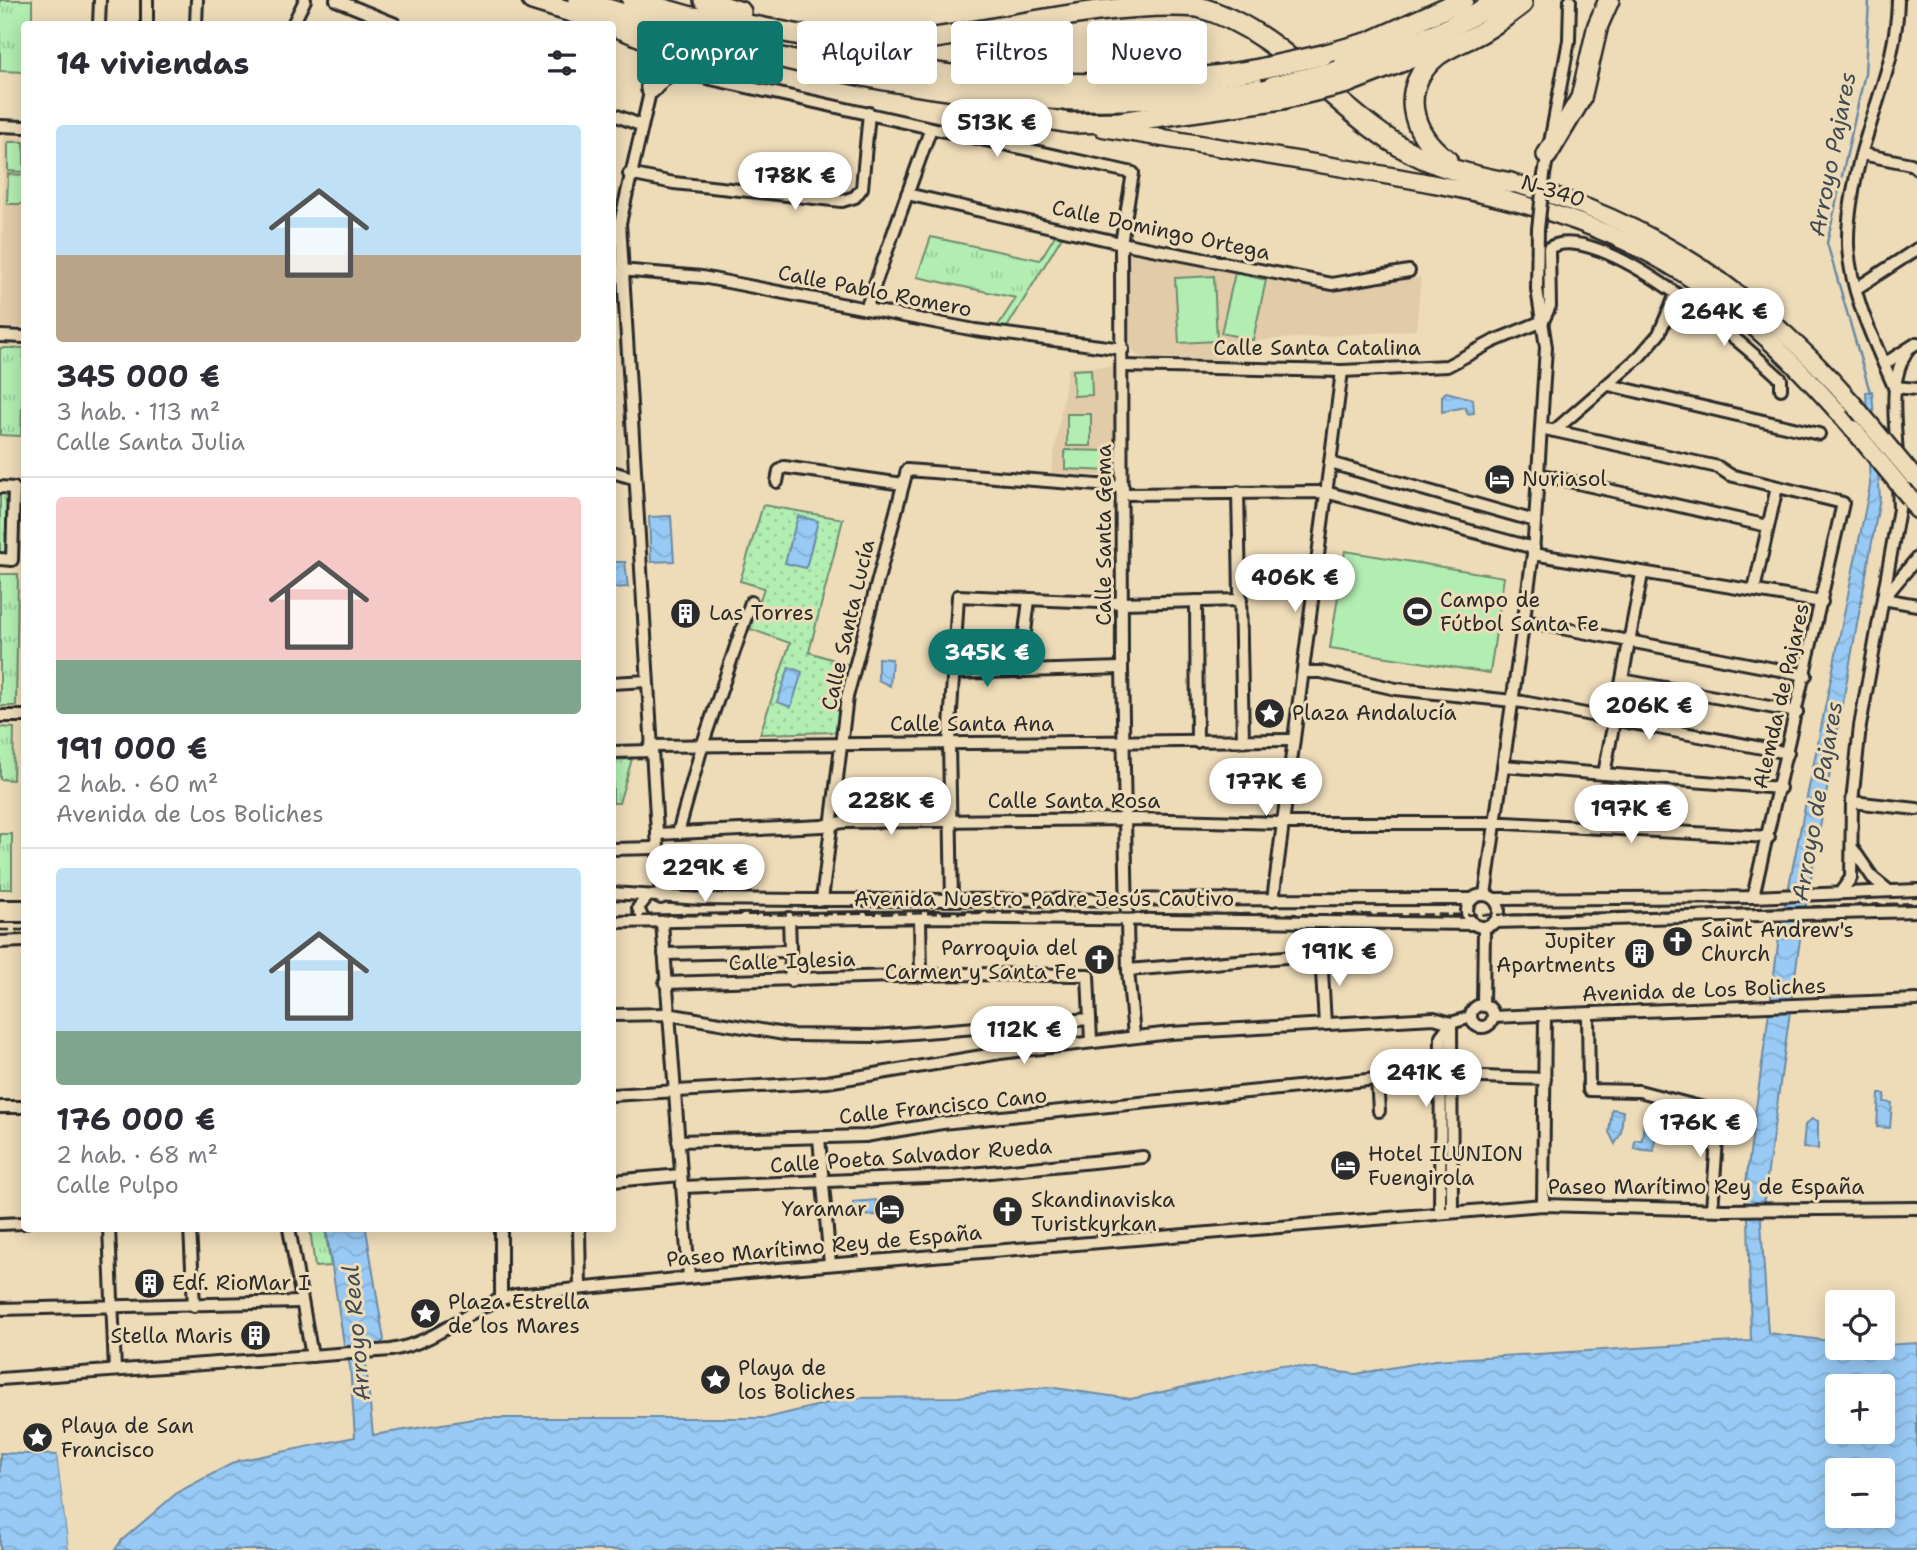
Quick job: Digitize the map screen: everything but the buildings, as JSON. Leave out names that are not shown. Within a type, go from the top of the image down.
[{"type":"highway","points":[[532,0],[598,21]]},
{"type":"highway","points":[[578,0],[652,21]]},
{"type":"highway","points":[[632,0],[839,55],[942,74],[1010,81],[1134,84],[1259,69],[1323,55],[1370,42],[1462,0]]},
{"type":"highway","points":[[704,0],[797,26]]},
{"type":"highway","points":[[1342,77],[1440,33],[1501,0]]},
{"type":"highway","points":[[1547,155],[1581,98],[1598,25],[1609,0]]},
{"type":"highway","points":[[937,36],[1116,2],[1160,1],[1199,8],[1230,20],[1269,42],[1366,123],[1401,147],[1466,175],[1511,183]]},
{"type":"highway","points":[[1511,183],[1448,160],[1430,148],[1416,125],[1412,100],[1420,75],[1438,55],[1485,31],[1526,2]]},
{"type":"highway","points":[[860,84],[1070,123],[1120,122],[1277,93],[1426,53],[1526,2]]},
{"type":"highway","points":[[693,17],[732,20],[797,36]]},
{"type":"highway","points":[[616,27],[637,35]]},
{"type":"highway","points":[[904,84],[945,92],[1091,103],[1277,93]]},
{"type":"main road","name":"N-340","points":[[1070,123],[1458,187],[1529,204],[1595,227],[1650,253],[1731,306],[1791,361],[1853,429],[1913,504]]},
{"type":"main road","name":"N-340","points":[[1511,183],[1604,214],[1689,257],[1773,322],[1854,405],[1915,478]]},
{"type":"street","points":[[99,21],[100,0]]},
{"type":"street","points":[[147,0],[147,21]]},
{"type":"street","points":[[196,21],[197,0]]},
{"type":"street","points":[[294,21],[305,0]]},
{"type":"street","points":[[336,0],[388,21]]},
{"type":"street","points":[[1894,387],[1857,288],[1848,246],[1862,154],[1888,74],[1898,0]]},
{"type":"street","points":[[1484,925],[1499,913],[1489,897],[1494,823],[1534,551],[1546,347],[1538,289],[1538,229],[1547,155],[1569,40],[1570,2]]},
{"type":"street","points":[[655,84],[640,125],[629,174],[620,223],[618,267],[661,898]]},
{"type":"street","points":[[735,84],[931,128],[866,309]]},
{"type":"street","points":[[629,174],[674,183],[842,201],[855,197],[862,188],[869,113]]},
{"type":"street","points":[[616,116],[640,125]]},
{"type":"street","points":[[0,126],[21,127]]},
{"type":"street","name":"Calle Santa Gema","points":[[931,128],[1133,173],[1121,243],[1122,668],[1128,970],[1134,1036]]},
{"type":"street","points":[[1862,154],[1911,164],[1917,169]]},
{"type":"street","name":"Calle Domingo Ortega","points":[[907,194],[1121,243],[1332,284],[1409,271]]},
{"type":"street","points":[[1543,321],[1550,306],[1549,248],[1557,243],[1578,244],[1608,255],[1681,297],[1746,346],[1781,379],[1781,389]]},
{"type":"street","points":[[1857,288],[1917,249]]},
{"type":"street","name":"Calle Pablo Romero","points":[[618,267],[702,277],[975,330],[1123,349]]},
{"type":"street","points":[[1554,431],[1639,357],[1659,334],[1681,297]]},
{"type":"street","name":"Calle Santa Catalina","points":[[1123,366],[1342,371],[1447,366],[1494,341],[1543,321]]},
{"type":"street","points":[[0,336],[21,337]]},
{"type":"street","points":[[1884,364],[1913,346]]},
{"type":"street","points":[[1840,893],[1851,878],[1852,802],[1860,726],[1899,509],[1894,387],[1900,362],[1913,346]]},
{"type":"street","points":[[1273,900],[1342,371]]},
{"type":"street","points":[[1609,384],[1819,434]]},
{"type":"street","points":[[1894,387],[1917,388]]},
{"type":"street","points":[[1541,428],[1718,467],[1730,475],[1777,487],[1754,590]]},
{"type":"street","points":[[1330,463],[1535,521]]},
{"type":"street","points":[[777,482],[779,471],[784,467],[903,484],[907,470],[1123,490],[1325,492],[1534,551],[1642,574],[1822,602]]},
{"type":"street","points":[[616,473],[633,478]]},
{"type":"street","points":[[1538,474],[1768,526]]},
{"type":"street","name":"Calle Santa Lucía","points":[[822,900],[847,698],[903,484]]},
{"type":"street","points":[[0,487],[14,488],[19,523],[12,560],[0,559]]},
{"type":"street","name":"Alemda de Pajares","points":[[1753,897],[1769,837],[1843,503],[1777,487]]},
{"type":"street","points":[[1238,492],[1243,741]]},
{"type":"street","points":[[1883,599],[1917,558]]},
{"type":"street","points":[[1604,774],[1642,574]]},
{"type":"street","points":[[952,900],[949,744],[958,596],[1123,603],[1241,600]]},
{"type":"street","points":[[1883,599],[1917,605]]},
{"type":"street","points":[[1020,673],[1029,600]]},
{"type":"street","points":[[1196,601],[1197,742]]},
{"type":"street","points":[[678,833],[703,743],[751,602]]},
{"type":"street","points":[[1525,621],[1806,675]]},
{"type":"street","points":[[954,673],[1122,668]]},
{"type":"street","points":[[1304,672],[1321,672],[1396,689],[1511,703],[1614,720],[1788,753]]},
{"type":"street","points":[[1622,680],[1797,712]]},
{"type":"street","points":[[616,683],[647,681]]},
{"type":"street","points":[[0,716],[21,716]]},
{"type":"street","name":"Calle Santa Ana","points":[[616,752],[703,743],[949,744],[1293,740]]},
{"type":"street","points":[[1503,766],[1780,788]]},
{"type":"street","points":[[1852,802],[1917,809]]},
{"type":"street","name":"Calle Santa Rosa","points":[[657,834],[831,824],[1126,819],[1281,823],[1494,823],[1769,837]]},
{"type":"street","points":[[1852,846],[1873,878],[1889,891]]},
{"type":"street","points":[[616,849],[657,848]]},
{"type":"street","points":[[1489,897],[1770,897],[1917,890]]},
{"type":"street","name":"Avenida Nuestro Padre Jesús Cautivo","points":[[616,893],[661,898],[822,900],[1489,897]]},
{"type":"street","points":[[644,922],[638,908],[647,897]]},
{"type":"street","points":[[678,897],[688,904],[690,910],[685,920]]},
{"type":"street","points":[[1472,899],[1466,912],[1484,925]]},
{"type":"street","points":[[0,906],[21,906]]},
{"type":"street","name":"Avenida Nuestro Padre Jesús Cautivo","points":[[616,923],[789,918],[1127,918],[1484,925],[1917,911]]},
{"type":"street","points":[[0,916],[21,916]]},
{"type":"street","points":[[789,918],[791,981]]},
{"type":"street","points":[[920,918],[921,976]]},
{"type":"street","points":[[662,922],[689,1277]]},
{"type":"street","points":[[1483,1006],[1484,925]]},
{"type":"street","points":[[0,942],[21,941]]},
{"type":"street","points":[[1128,970],[1321,954],[1373,946]]},
{"type":"street","points":[[664,954],[790,948]]},
{"type":"street","points":[[1321,954],[1325,1024]]},
{"type":"street","name":"Calle Iglesia","points":[[665,983],[921,976],[1088,975],[1090,1019]]},
{"type":"street","name":"Avenida de Los Boliches","points":[[1493,1017],[1917,1000]]},
{"type":"street","points":[[616,1095],[827,1082],[1134,1036],[1434,1018],[1451,1023],[1471,1017],[1475,1008],[1483,1006],[1491,1010],[1493,1017],[1490,1024],[1480,1027],[1471,1017]]},
{"type":"street","points":[[616,1015],[667,1014],[790,1035],[874,1036],[1090,1019],[1091,1041]]},
{"type":"street","points":[[1588,1014],[1589,1090],[1639,1091],[1718,1112],[1718,1209]]},
{"type":"street","points":[[1543,1205],[1545,1016]]},
{"type":"street","points":[[1446,1212],[1447,1076],[1451,1023]]},
{"type":"street","name":"Calle Francisco Cano","points":[[678,1141],[818,1138],[1377,1079],[1447,1076],[1545,1079]]},
{"type":"street","points":[[1377,1079],[1379,1111]]},
{"type":"street","points":[[0,1107],[21,1105]]},
{"type":"street","points":[[818,1138],[830,1264]]},
{"type":"street","name":"Calle Poeta Salvador Rueda","points":[[616,1181],[822,1183],[951,1176],[1143,1157]]},
{"type":"street","name":"Paseo Marítimo Rey de España","points":[[0,1379],[391,1350],[433,1338],[501,1299],[580,1288],[830,1264],[1543,1205],[1718,1209],[1917,1208]]},
{"type":"street","points":[[0,1224],[21,1223]]},
{"type":"street","points":[[109,1232],[115,1370]]},
{"type":"street","points":[[190,1232],[194,1306]]},
{"type":"street","points":[[290,1232],[312,1356]]},
{"type":"street","points":[[501,1232],[501,1299]]},
{"type":"street","points":[[579,1232],[580,1288]]},
{"type":"street","points":[[0,1309],[301,1302]]},
{"type":"shaded area","points":[[4,137],[21,138],[21,327],[1,327]]},
{"type":"shaded area","points":[[1129,250],[1331,291],[1421,277],[1416,330],[1222,343],[1222,359],[1144,358],[1136,355],[1128,341]]},
{"type":"shaded area","points":[[1116,366],[1115,476],[1051,473],[1068,368]]},
{"type":"green space","points":[[0,0],[32,0],[32,21],[21,21],[21,72],[0,71]]},
{"type":"green space","points":[[8,142],[21,142],[21,172],[8,171]]},
{"type":"green space","points":[[8,174],[21,175],[21,204],[7,204]]},
{"type":"green space","points":[[1059,229],[1066,230],[1003,334],[996,333],[997,327],[1016,298],[917,277],[931,237],[1040,260]]},
{"type":"green space","points":[[1235,273],[1266,280],[1253,340],[1221,333]]},
{"type":"green space","points":[[1214,276],[1217,341],[1179,343],[1175,278]]},
{"type":"green space","points":[[0,348],[21,348],[21,436],[0,435]]},
{"type":"green space","points":[[1091,369],[1092,395],[1074,396],[1073,370]]},
{"type":"green space","points":[[1067,414],[1091,414],[1091,446],[1067,446]]},
{"type":"green space","points":[[1065,450],[1111,451],[1111,471],[1065,469]]},
{"type":"green space","points":[[0,493],[9,494],[7,556],[0,555]]},
{"type":"green space","points":[[763,505],[843,519],[809,652],[853,666],[840,701],[836,732],[760,734],[790,643],[750,629],[764,588],[740,581]]},
{"type":"green space","name":"Campo de Fútbol Santa Fe","points":[[1345,551],[1504,577],[1490,673],[1330,648]]},
{"type":"green space","points":[[0,574],[18,574],[16,706],[0,706]]},
{"type":"green space","points":[[0,727],[14,728],[13,780],[0,779]]},
{"type":"green space","points":[[632,759],[619,803],[616,803],[616,760]]},
{"type":"green space","points":[[0,834],[12,834],[12,889],[0,889]]},
{"type":"green space","points":[[310,1232],[325,1232],[331,1266],[315,1267]]},
{"type":"water","points":[[1872,391],[1880,498],[1801,932],[1761,1221],[1768,1333],[1825,1340],[1825,1360],[1895,1360],[1895,1344],[1917,1343],[1917,1550],[115,1550],[121,1541],[178,1492],[237,1461],[355,1437],[350,1366],[344,1344],[326,1232],[366,1232],[384,1340],[366,1364],[373,1435],[480,1418],[767,1418],[848,1398],[958,1397],[1048,1387],[1131,1399],[1281,1365],[1356,1374],[1435,1360],[1751,1341],[1748,1217],[1744,1197],[1780,930],[1870,486],[1866,392]]},
{"type":"water","points":[[1446,392],[1473,399],[1474,413],[1468,414],[1465,407],[1442,412],[1442,396]]},
{"type":"water","points":[[671,516],[674,561],[651,562],[649,517]]},
{"type":"water","points":[[798,516],[818,521],[806,568],[785,563]]},
{"type":"water","points":[[616,562],[625,562],[628,587],[616,588]]},
{"type":"water","points":[[878,658],[892,659],[890,686],[878,680]]},
{"type":"water","points":[[789,667],[802,672],[791,707],[777,702]]},
{"type":"water","points":[[1879,1094],[1885,1094],[1884,1102],[1892,1103],[1890,1128],[1877,1127]]},
{"type":"water","points":[[1612,1109],[1623,1111],[1621,1133],[1615,1144],[1609,1132]]},
{"type":"water","points":[[1812,1119],[1818,1121],[1818,1149],[1803,1148],[1805,1125]]},
{"type":"water","points":[[1644,1121],[1656,1123],[1654,1151],[1634,1149],[1635,1140],[1642,1140]]},
{"type":"water","points":[[876,1200],[878,1215],[854,1216],[853,1202]]},
{"type":"water","points":[[0,1453],[57,1455],[69,1550],[0,1550]]},
{"type":"pier","points":[[57,1455],[61,1455],[73,1550],[69,1550]]},
{"type":"waterway","name":"Arroyo Pajares","points":[[1869,0],[1865,73],[1827,243],[1870,392]]},
{"type":"railway","points":[[616,916],[957,913],[1554,915],[1917,903]]},
{"type":"railway","points":[[0,930],[21,930]]},
{"type":"place","name":"Nuriasol","points":[[1499,479]]},
{"type":"place","name":"Campo de Fútbol Santa Fe","points":[[1417,612]]},
{"type":"place","name":"Las Torres","points":[[686,613]]},
{"type":"place","name":"Plaza Andalucía","points":[[1269,713]]},
{"type":"place","name":"Saint Andrew's Church","points":[[1678,942]]},
{"type":"place","name":"Jupiter Apartments","points":[[1639,953]]},
{"type":"place","name":"Parroquia del Carmen y Santa Fe","points":[[1100,960]]},
{"type":"place","name":"Hotel ILUNION Fuengirola","points":[[1345,1166]]},
{"type":"place","name":"Yaramar","points":[[890,1209]]},
{"type":"place","name":"Skandinaviska Turistkyrkan","points":[[1008,1212]]},
{"type":"place","name":"Edf. RioMar I","points":[[149,1283]]},
{"type":"place","name":"Plaza Estrella de los Mares","points":[[425,1314]]},
{"type":"place","name":"Stella Maris","points":[[256,1336]]},
{"type":"place","name":"Playa de los Boliches","points":[[715,1380]]},
{"type":"place","name":"Playa de San Francisco","points":[[38,1438]]},
{"type":"water label","name":"Arroyo de Pajares","points":[[1817,801]]},
{"type":"water label","name":"Arroyo Real","points":[[356,1333]]}]
